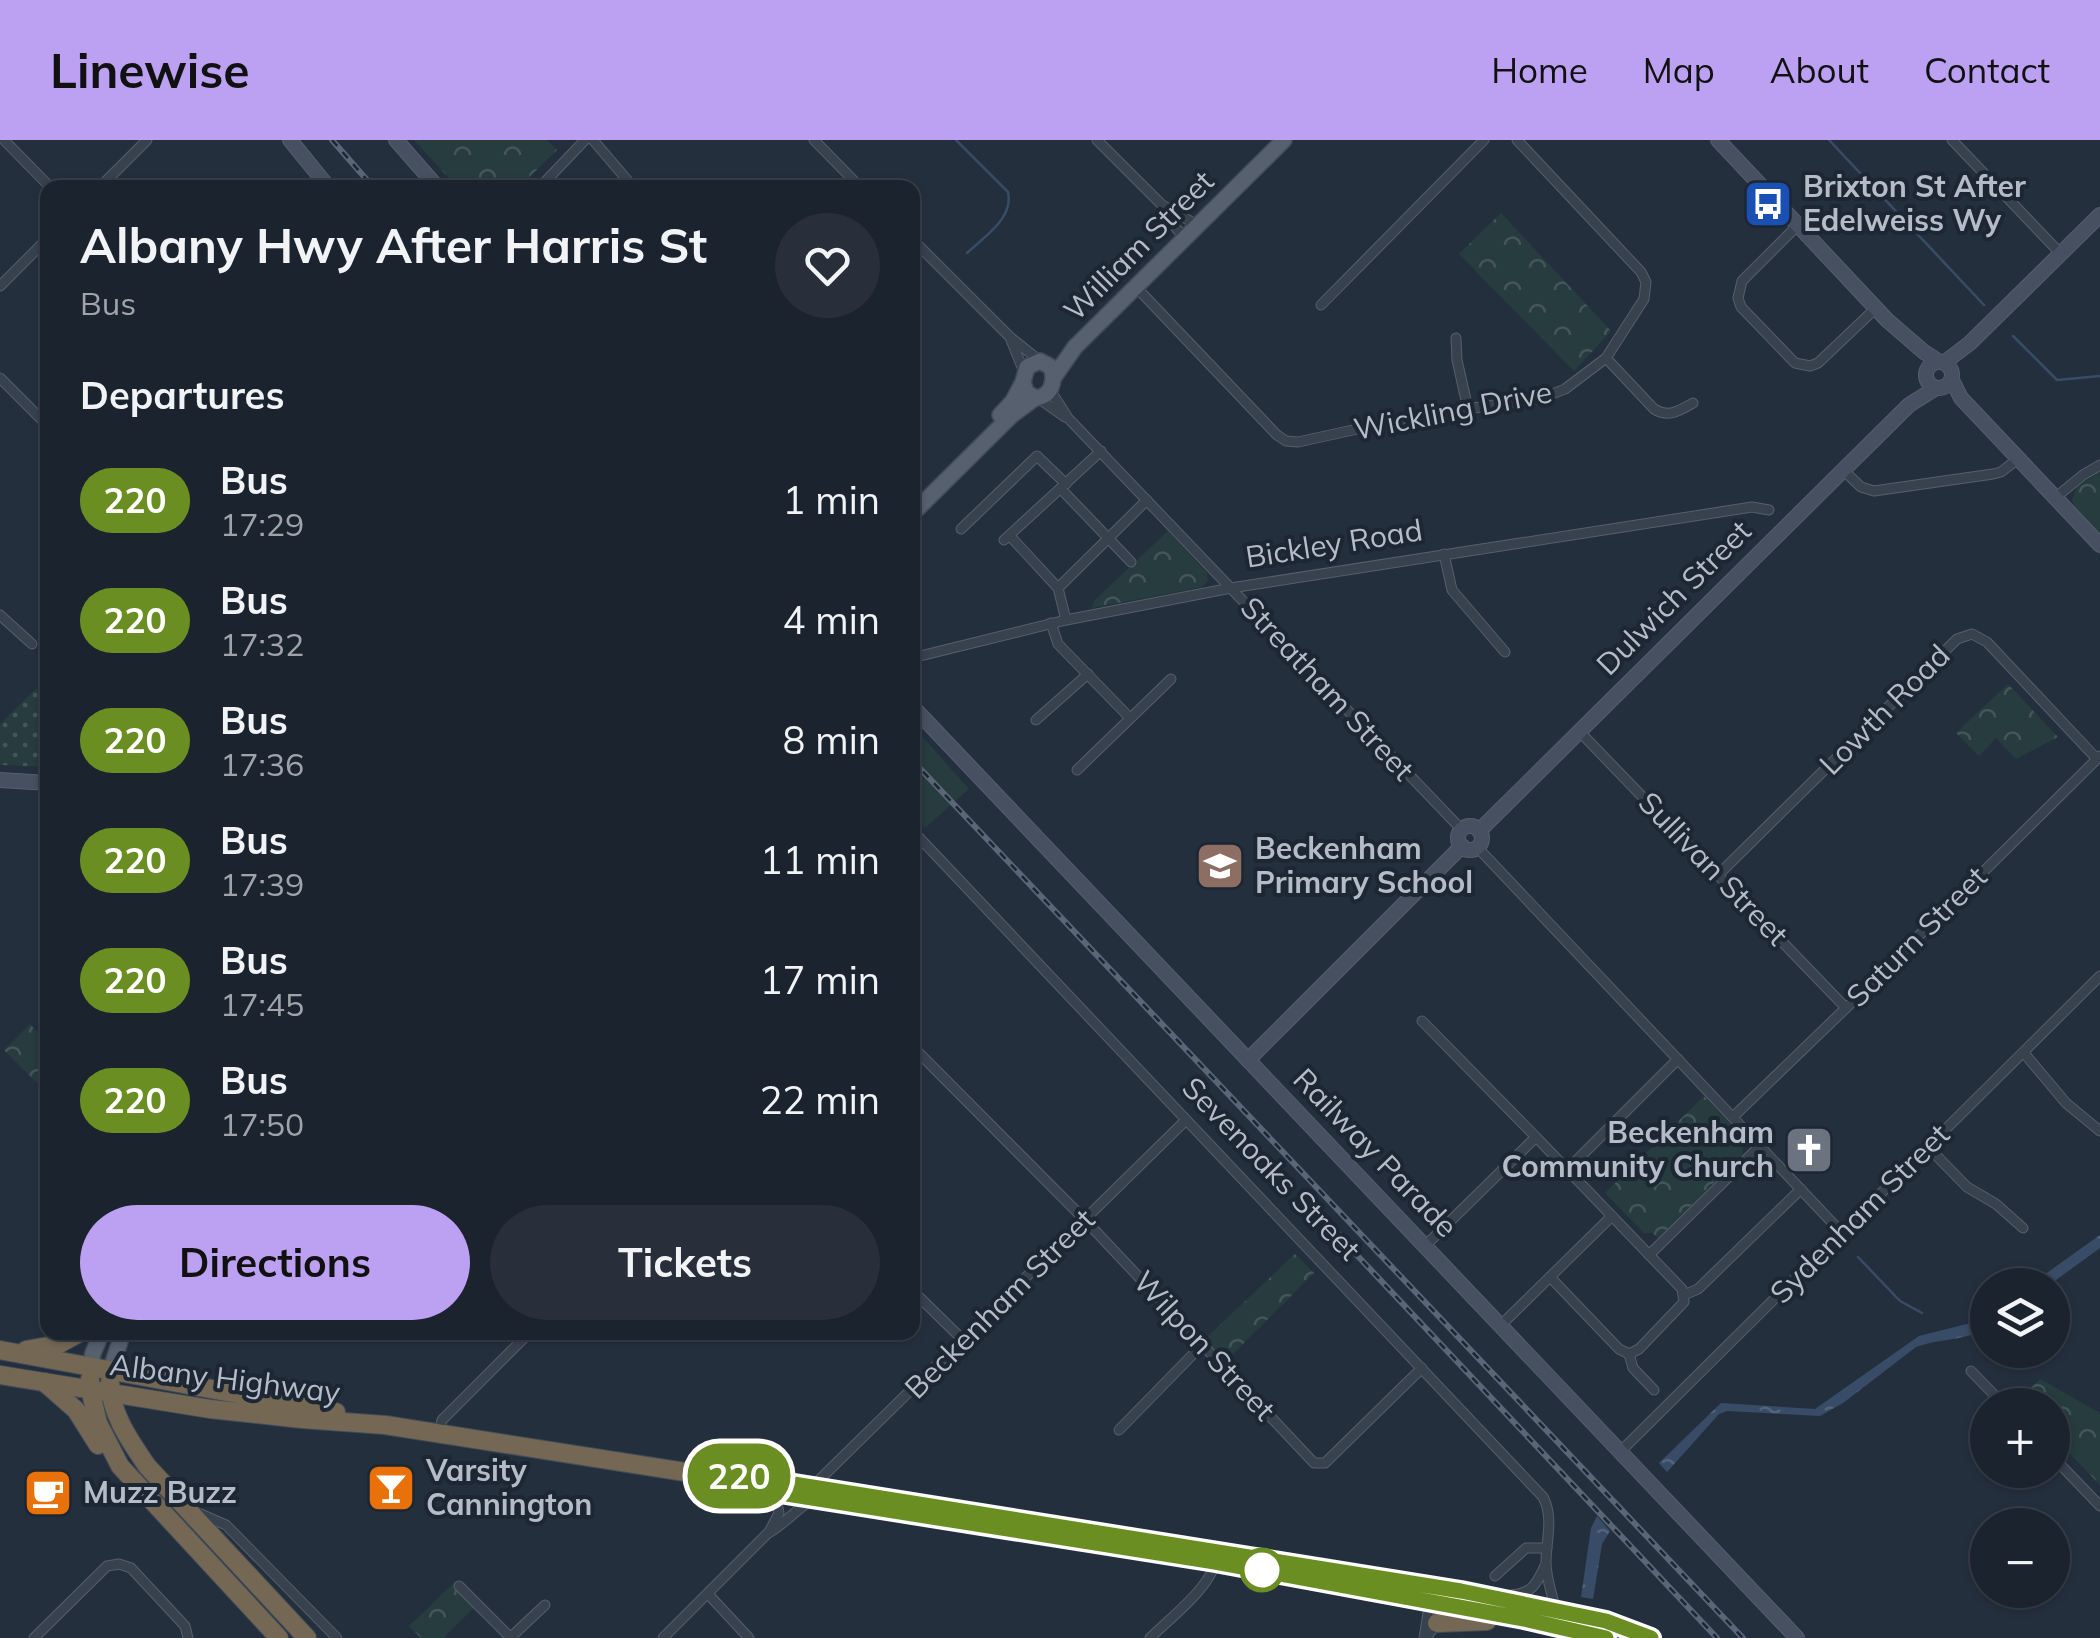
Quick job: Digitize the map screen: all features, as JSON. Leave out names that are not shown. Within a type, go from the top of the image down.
[{"type":"highway","points":[[3,1351],[38,1349],[66,1340]]},
{"type":"highway","name":"Albany Highway","points":[[3,1351],[385,1424],[716,1477],[744,1476],[814,1493],[1215,1562],[1444,1595]]},
{"type":"highway","points":[[90,1368],[90,1389],[98,1423],[120,1466]]},
{"type":"highway","points":[[110,1372],[110,1392],[128,1438],[147,1466],[307,1638]]},
{"type":"highway","name":"Albany Highway","points":[[0,1375],[302,1420],[385,1424]]},
{"type":"highway","points":[[43,1382],[76,1410],[97,1444],[279,1638]]},
{"type":"highway","name":"Albany Highway","points":[[716,1477],[742,1487],[814,1493],[1444,1595],[1554,1618],[1606,1621],[1651,1638]]},
{"type":"highway","points":[[1429,1633],[1471,1620],[1534,1627],[1554,1618]]},
{"type":"highway","name":"Albany Highway","points":[[1554,1618],[1605,1638]]},
{"type":"main road","name":"William Street","points":[[920,506],[1012,415],[1044,391],[1075,348],[1284,140]]},
{"type":"main road","name":"William Street","points":[[920,494],[1008,409],[1027,367],[1075,348]]},
{"type":"main road","points":[[1024,378],[1026,392],[1044,391],[1052,367],[1041,361]]},
{"type":"main road","points":[[90,1368],[99,1340]]},
{"type":"main road","points":[[110,1372],[120,1340]]},
{"type":"street","points":[[4,140],[43,180]]},
{"type":"street","points":[[106,180],[146,140]]},
{"type":"street","points":[[290,140],[322,180]]},
{"type":"street","points":[[396,140],[431,180]]},
{"type":"street","points":[[546,180],[585,140]]},
{"type":"street","points":[[593,140],[627,180]]},
{"type":"street","points":[[814,140],[853,180]]},
{"type":"street","points":[[1097,140],[1162,205],[1175,227],[1191,233],[1190,220],[1162,205]]},
{"type":"street","points":[[1321,304],[1484,140]]},
{"type":"street","name":"Wickling Drive","points":[[1136,287],[1286,440],[1298,442],[1554,394],[1606,358],[1644,299],[1646,282],[1642,272],[1517,140]]},
{"type":"street","points":[[1718,140],[2100,545]]},
{"type":"street","points":[[1953,140],[2060,253]]},
{"type":"street","name":"Dulwich Street","points":[[1479,830],[2100,215]]},
{"type":"street","points":[[1798,226],[1742,281],[1738,298],[1741,307],[1795,363],[1810,366],[1818,363],[1876,308]]},
{"type":"street","points":[[0,286],[40,246]]},
{"type":"street","points":[[920,247],[1010,337],[1041,361]]},
{"type":"street","points":[[1010,337],[1024,378]]},
{"type":"street","points":[[1456,338],[1468,409]]},
{"type":"street","points":[[1606,358],[1662,414],[1678,412],[1693,403]]},
{"type":"street","points":[[0,378],[40,418]]},
{"type":"street","name":"Streatham Street","points":[[1044,391],[1462,830]]},
{"type":"street","points":[[1066,620],[1058,588],[1007,538],[1101,451]]},
{"type":"street","points":[[961,529],[1037,456],[1130,562]]},
{"type":"street","points":[[1843,470],[1860,487],[1874,491],[1993,474],[2019,458]]},
{"type":"street","points":[[2056,497],[2100,465]]},
{"type":"street","points":[[1058,588],[1147,500]]},
{"type":"street","name":"Bickley Road","points":[[920,656],[1051,623],[1232,588],[1752,508],[1769,510]]},
{"type":"street","points":[[1444,554],[1452,590],[1505,652]]},
{"type":"street","points":[[0,615],[32,644]]},
{"type":"street","points":[[1051,623],[1058,644],[1130,718]]},
{"type":"street","name":"Lowth Road","points":[[1718,875],[1957,640],[1972,634],[1987,642],[2099,757]]},
{"type":"street","points":[[1036,720],[1088,674]]},
{"type":"street","points":[[1077,770],[1170,680]]},
{"type":"street","name":"Railway Parade","points":[[920,714],[1797,1638]]},
{"type":"street","name":"Sullivan Street","points":[[1579,731],[1846,1008]]},
{"type":"street","name":"Saturn Street","points":[[1733,1117],[2099,757]]},
{"type":"street","points":[[0,780],[40,782]]},
{"type":"street","points":[[1248,1060],[1470,847],[1482,838],[1479,830],[1469,826],[1458,837],[1470,847],[1678,1059],[1842,1233]]},
{"type":"street","name":"Sevenoaks Street","points":[[920,838],[1544,1497],[1548,1506],[1546,1563],[1554,1618]]},
{"type":"street","name":"Sydenham Street","points":[[1620,1452],[2100,976]]},
{"type":"street","points":[[1422,1021],[1682,1289],[1680,1308],[1629,1354]]},
{"type":"street","points":[[2024,1053],[2066,1103],[2100,1131]]},
{"type":"street","name":"Wilpon Street","points":[[920,1054],[1085,1220],[1314,1463],[1325,1463],[1422,1368]]},
{"type":"street","points":[[1567,1170],[1678,1059]]},
{"type":"street","name":"Beckenham Street","points":[[663,1638],[799,1508],[1186,1120]]},
{"type":"street","points":[[1425,1246],[1536,1137]]},
{"type":"street","points":[[1649,1256],[1760,1146]]},
{"type":"street","points":[[1928,1147],[1967,1187],[1996,1204],[2024,1228]]},
{"type":"street","points":[[1684,1295],[1698,1290],[1800,1189]]},
{"type":"street","points":[[1500,1326],[1612,1216]]},
{"type":"street","points":[[1550,1277],[1619,1349],[1629,1354],[1633,1368],[1654,1390]]},
{"type":"street","points":[[920,1298],[963,1340]]},
{"type":"street","points":[[439,1433],[442,1420],[522,1340]]},
{"type":"street","points":[[1119,1430],[1203,1344]]},
{"type":"street","points":[[1971,1370],[1988,1388]]},
{"type":"street","points":[[2070,1475],[2100,1506]]},
{"type":"street","points":[[768,1534],[779,1512],[769,1491]]},
{"type":"street","points":[[171,1492],[185,1498],[204,1516],[226,1525],[337,1638]]},
{"type":"street","points":[[1495,1576],[1526,1548],[1548,1548]]},
{"type":"street","points":[[1150,1638],[1204,1584],[1215,1562]]},
{"type":"street","points":[[1444,1595],[1522,1594],[1535,1587],[1546,1563]]},
{"type":"street","points":[[34,1638],[106,1566],[119,1564],[131,1568],[184,1626],[188,1638]]},
{"type":"street","points":[[459,1586],[510,1638],[545,1605]]},
{"type":"street","points":[[708,1594],[749,1638]]},
{"type":"street","points":[[1429,1633],[1444,1595]]},
{"type":"street","points":[[1429,1633],[1444,1595]]},
{"type":"green space","points":[[414,140],[547,140],[557,150],[526,180],[451,180]]},
{"type":"green space","points":[[1501,213],[1611,331],[1574,371],[1459,254]]},
{"type":"green space","points":[[2100,472],[2100,533],[2072,500],[2077,487]]},
{"type":"green space","points":[[1168,531],[1207,573],[1208,581],[1202,587],[1092,608],[1094,601]]},
{"type":"green space","points":[[2008,684],[2058,737],[2016,759],[1996,738],[1979,756],[1956,733]]},
{"type":"green space","points":[[40,685],[40,767],[0,765],[0,724]]},
{"type":"green space","points":[[920,734],[969,789],[925,828],[920,822]]},
{"type":"green space","points":[[30,1024],[40,1035],[40,1086],[4,1050]]},
{"type":"green space","points":[[1704,1096],[1742,1136],[1743,1154],[1658,1238],[1644,1233],[1605,1193]]},
{"type":"green space","points":[[1295,1254],[1314,1273],[1225,1362],[1204,1340]]},
{"type":"green space","points":[[2040,1379],[2056,1388],[2031,1388]]},
{"type":"green space","points":[[2070,1396],[2100,1413],[2100,1485],[2070,1454]]},
{"type":"green space","points":[[453,1584],[475,1607],[443,1638],[421,1638],[409,1626]]},
{"type":"water","points":[[2100,1235],[2100,1248],[2070,1270],[2054,1268]]},
{"type":"water","points":[[1970,1323],[1970,1335],[1916,1347],[1820,1416],[1727,1411],[1719,1414],[1667,1472],[1659,1463],[1721,1403],[1815,1409],[1919,1336]]},
{"type":"water","points":[[1597,1516],[1610,1531],[1602,1544],[1593,1599],[1581,1597],[1591,1528]]},
{"type":"waterway","points":[[956,140],[1008,192],[1009,201],[1002,218],[967,253]]},
{"type":"waterway","points":[[1829,140],[1984,305]]},
{"type":"waterway","points":[[2013,336],[2057,380],[2100,376]]},
{"type":"waterway","points":[[1858,1257],[1900,1301],[1922,1313]]},
{"type":"railway","points":[[332,140],[367,180]]},
{"type":"railway","points":[[920,768],[1743,1638]]},
{"type":"railway","points":[[1310,1201],[1717,1638]]},
{"type":"bus line","name":"220","points":[[1606,1638],[1304,1577],[742,1487],[716,1477],[744,1476],[1461,1591],[1606,1621],[1651,1638]]},
{"type":"place","name":"Brixton St After Edelweiss Wy","points":[[1768,204]]},
{"type":"place","name":"Beckenham Primary School","points":[[1220,866]]},
{"type":"place","name":"Beckenham Community Church","points":[[1809,1150]]},
{"type":"place","name":"Varsity Cannington","points":[[391,1488]]},
{"type":"place","name":"Muzz Buzz","points":[[48,1493]]}]
